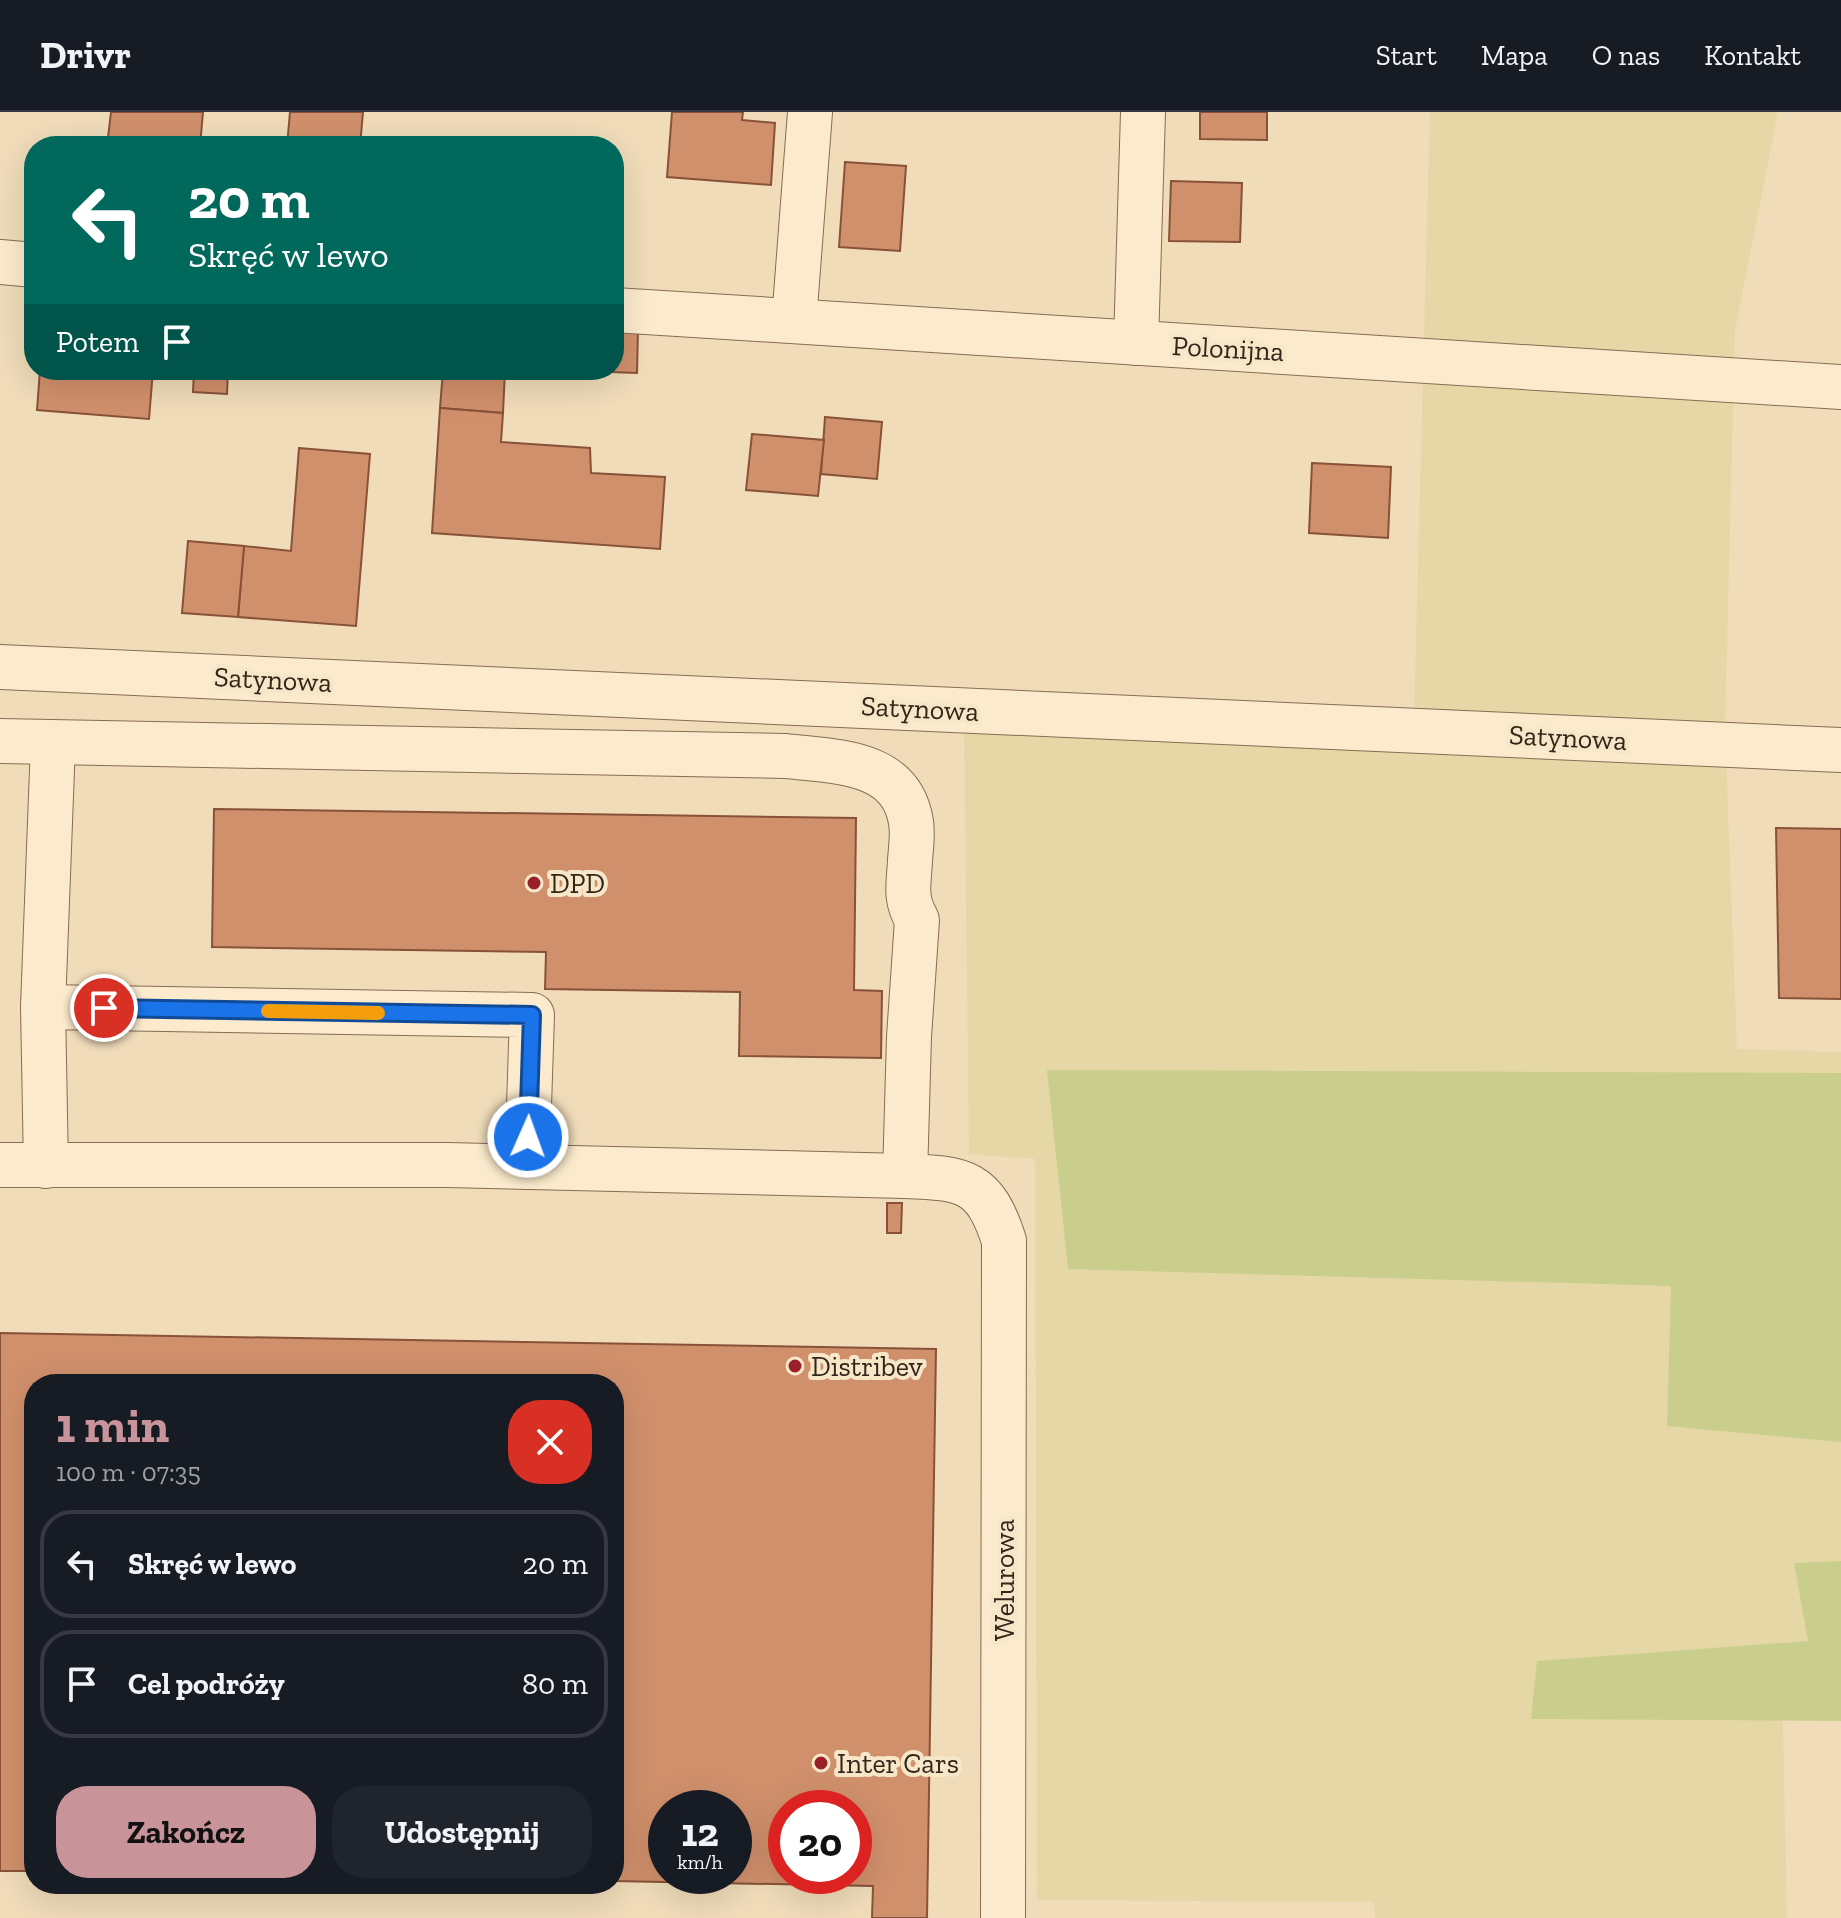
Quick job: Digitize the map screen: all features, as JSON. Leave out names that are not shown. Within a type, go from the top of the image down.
[{"type":"street","points":[[794,321],[810,112]]},
{"type":"street","points":[[1136,343],[1143,112]]},
{"type":"street","points":[[0,262],[24,264]]},
{"type":"street","name":"Polonijna","points":[[624,311],[1841,387]]},
{"type":"street","name":"Satynowa","points":[[0,667],[1841,750]]},
{"type":"street","points":[[0,741],[786,756],[853,765],[880,774],[903,794],[912,824],[908,904],[917,920],[909,1037],[905,1176],[527,1167],[0,1165]]},
{"type":"street","points":[[46,1166],[43,1007],[53,743]]},
{"type":"street","points":[[43,1007],[532,1015],[527,1167]]},
{"type":"street","name":"Welurowa","points":[[905,1176],[940,1177],[963,1183],[983,1195],[996,1215],[1004,1241],[1003,1918]]},
{"type":"shaded area","points":[[1430,112],[1778,112],[1735,331],[1725,728],[1737,1049],[1841,1052],[1841,1679],[1782,1676],[1787,1918],[1375,1918],[1374,1902],[1037,1900],[1035,1159],[969,1154],[964,725],[1413,752]]},
{"type":"green space","points":[[1047,1070],[1841,1073],[1841,1442],[1667,1426],[1671,1286],[1068,1269]]},
{"type":"green space","points":[[1841,1561],[1841,1721],[1531,1719],[1537,1661],[1808,1641],[1794,1563]]},
{"type":"building","points":[[111,112],[203,112],[201,136],[108,136]]},
{"type":"building","points":[[290,112],[363,112],[361,136],[288,136]]},
{"type":"building","points":[[672,112],[743,112],[742,120],[775,123],[771,185],[667,177]]},
{"type":"building","points":[[1200,112],[1267,112],[1267,140],[1200,139]]},
{"type":"building","points":[[845,162],[906,166],[900,251],[839,247]]},
{"type":"building","points":[[1171,181],[1242,183],[1240,242],[1169,241]]},
{"type":"building","points":[[624,328],[638,329],[637,373],[624,373]]},
{"type":"building","points":[[39,380],[152,380],[149,419],[37,410]]},
{"type":"building","points":[[194,380],[228,380],[227,394],[193,392]]},
{"type":"building","points":[[442,380],[505,380],[503,413],[440,408]]},
{"type":"building","points":[[440,408],[503,413],[501,442],[590,448],[591,473],[665,477],[660,549],[432,533]]},
{"type":"building","points":[[825,417],[882,422],[877,479],[821,474]]},
{"type":"building","points":[[752,434],[824,440],[818,496],[746,490]]},
{"type":"building","points":[[299,448],[370,454],[356,626],[238,617],[244,546],[291,551]]},
{"type":"building","points":[[1312,463],[1391,467],[1388,538],[1309,533]]},
{"type":"building","points":[[188,541],[244,546],[238,617],[182,613]]},
{"type":"building","name":"DPD","points":[[214,809],[856,818],[854,990],[882,991],[881,1058],[739,1056],[740,992],[545,989],[546,952],[212,947]]},
{"type":"building","points":[[1776,828],[1841,829],[1841,999],[1779,998]]},
{"type":"building","points":[[887,1203],[902,1203],[901,1233],[887,1233]]},
{"type":"building","points":[[0,1333],[936,1349],[927,1918],[872,1918],[872,1790],[768,1790],[768,1884],[752,1884],[752,1790],[648,1790],[648,1882],[624,1881],[624,1374],[24,1374],[24,1871],[0,1871]]},
{"type":"slow traffic","points":[[268,1011],[378,1013]]},
{"type":"place","name":"DPD","points":[[534,883]]},
{"type":"place","name":"Distribev","points":[[795,1366]]},
{"type":"place","name":"Inter Cars","points":[[821,1763]]},
{"type":"route","points":[[104,1008],[532,1015],[528,1137]]}]
